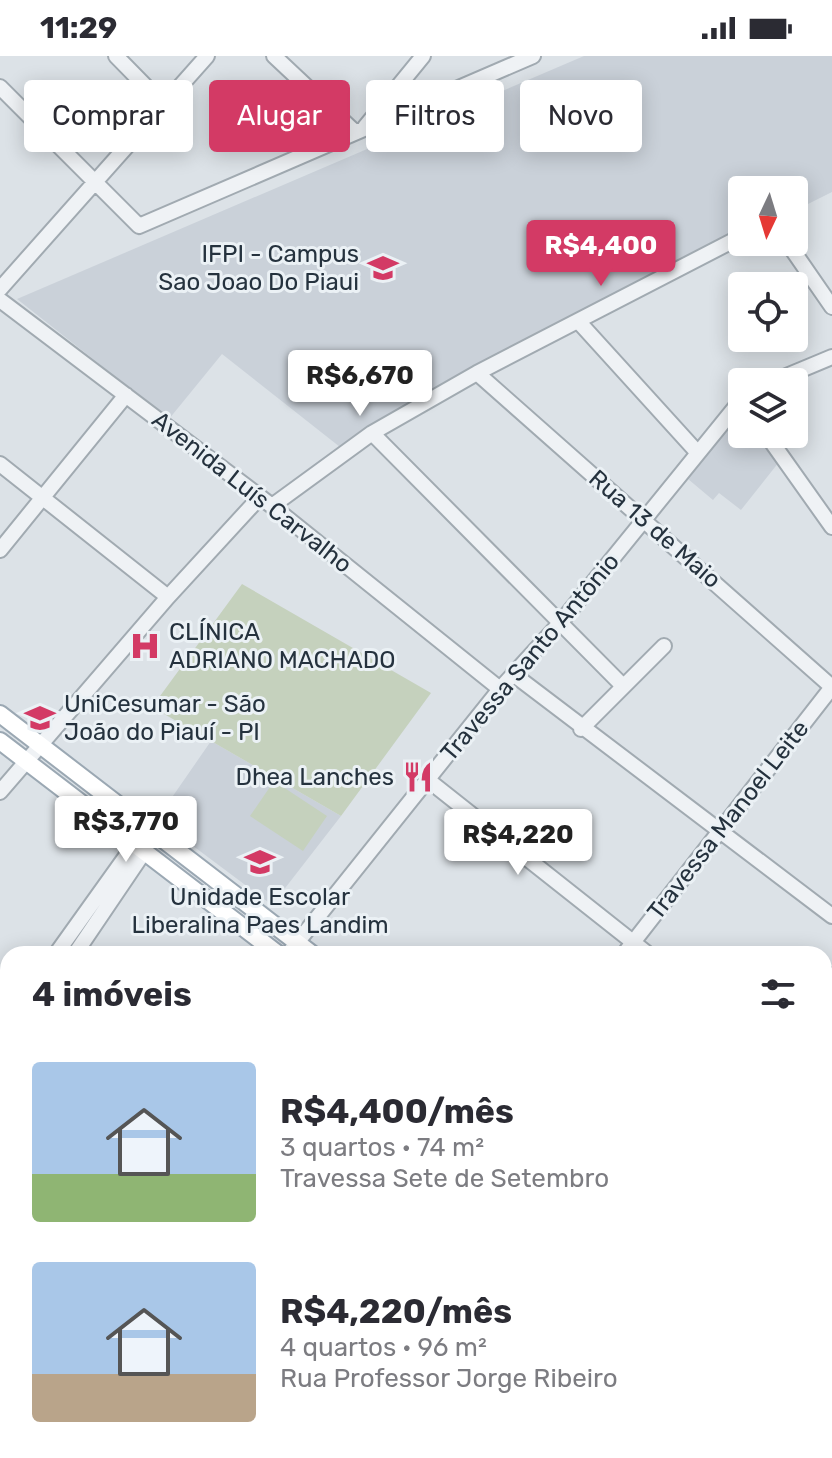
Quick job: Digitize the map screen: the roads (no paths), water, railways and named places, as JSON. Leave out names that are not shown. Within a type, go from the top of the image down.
[{"type":"main road","points":[[0,714],[290,946]]},
{"type":"main road","points":[[0,741],[267,946]]},
{"type":"street","points":[[116,56],[140,80]]},
{"type":"street","points":[[186,80],[207,56]]},
{"type":"street","points":[[274,56],[360,130]]},
{"type":"street","points":[[360,130],[423,56]]},
{"type":"street","points":[[0,87],[139,226],[360,130],[513,59],[533,56]]},
{"type":"street","points":[[0,289],[122,152]]},
{"type":"street","points":[[0,792],[168,597],[265,502],[372,433],[477,373],[728,243]]},
{"type":"street","points":[[797,256],[832,307]]},
{"type":"street","name":"Avenida Luís Carvalho","points":[[0,300],[265,502],[500,689]]},
{"type":"street","points":[[578,321],[697,452]]},
{"type":"street","points":[[806,368],[832,357]]},
{"type":"street","name":"Rua 13 de Maio","points":[[477,373],[832,687]]},
{"type":"street","points":[[0,550],[126,395]]},
{"type":"street","name":"Travessa Santo Antônio","points":[[294,946],[500,689],[561,622],[728,416]]},
{"type":"street","points":[[372,433],[623,686]]},
{"type":"street","points":[[776,448],[832,527]]},
{"type":"street","points":[[0,464],[168,597]]},
{"type":"street","points":[[581,729],[664,646]]},
{"type":"street","points":[[513,674],[581,729],[832,916]]},
{"type":"street","name":"Travessa Manoel Leite","points":[[631,946],[832,687]]},
{"type":"street","points":[[428,780],[627,946]]},
{"type":"street","points":[[62,946],[139,849]]},
{"type":"street","points":[[81,946],[139,849]]},
{"type":"street","points":[[71,934],[77,946]]},
{"type":"place","name":"IFPI - Campus Sao Joao Do Piaui","points":[[383,268]]},
{"type":"place","name":"CLÍNICA ADRIANO MACHADO","points":[[145,646]]},
{"type":"place","name":"UniCesumar - São João do Piauí - PI","points":[[40,718]]},
{"type":"place","name":"Dhea Lanches","points":[[418,777]]},
{"type":"place","name":"Unidade Escolar Liberalina Paes Landim","points":[[260,862]]}]
